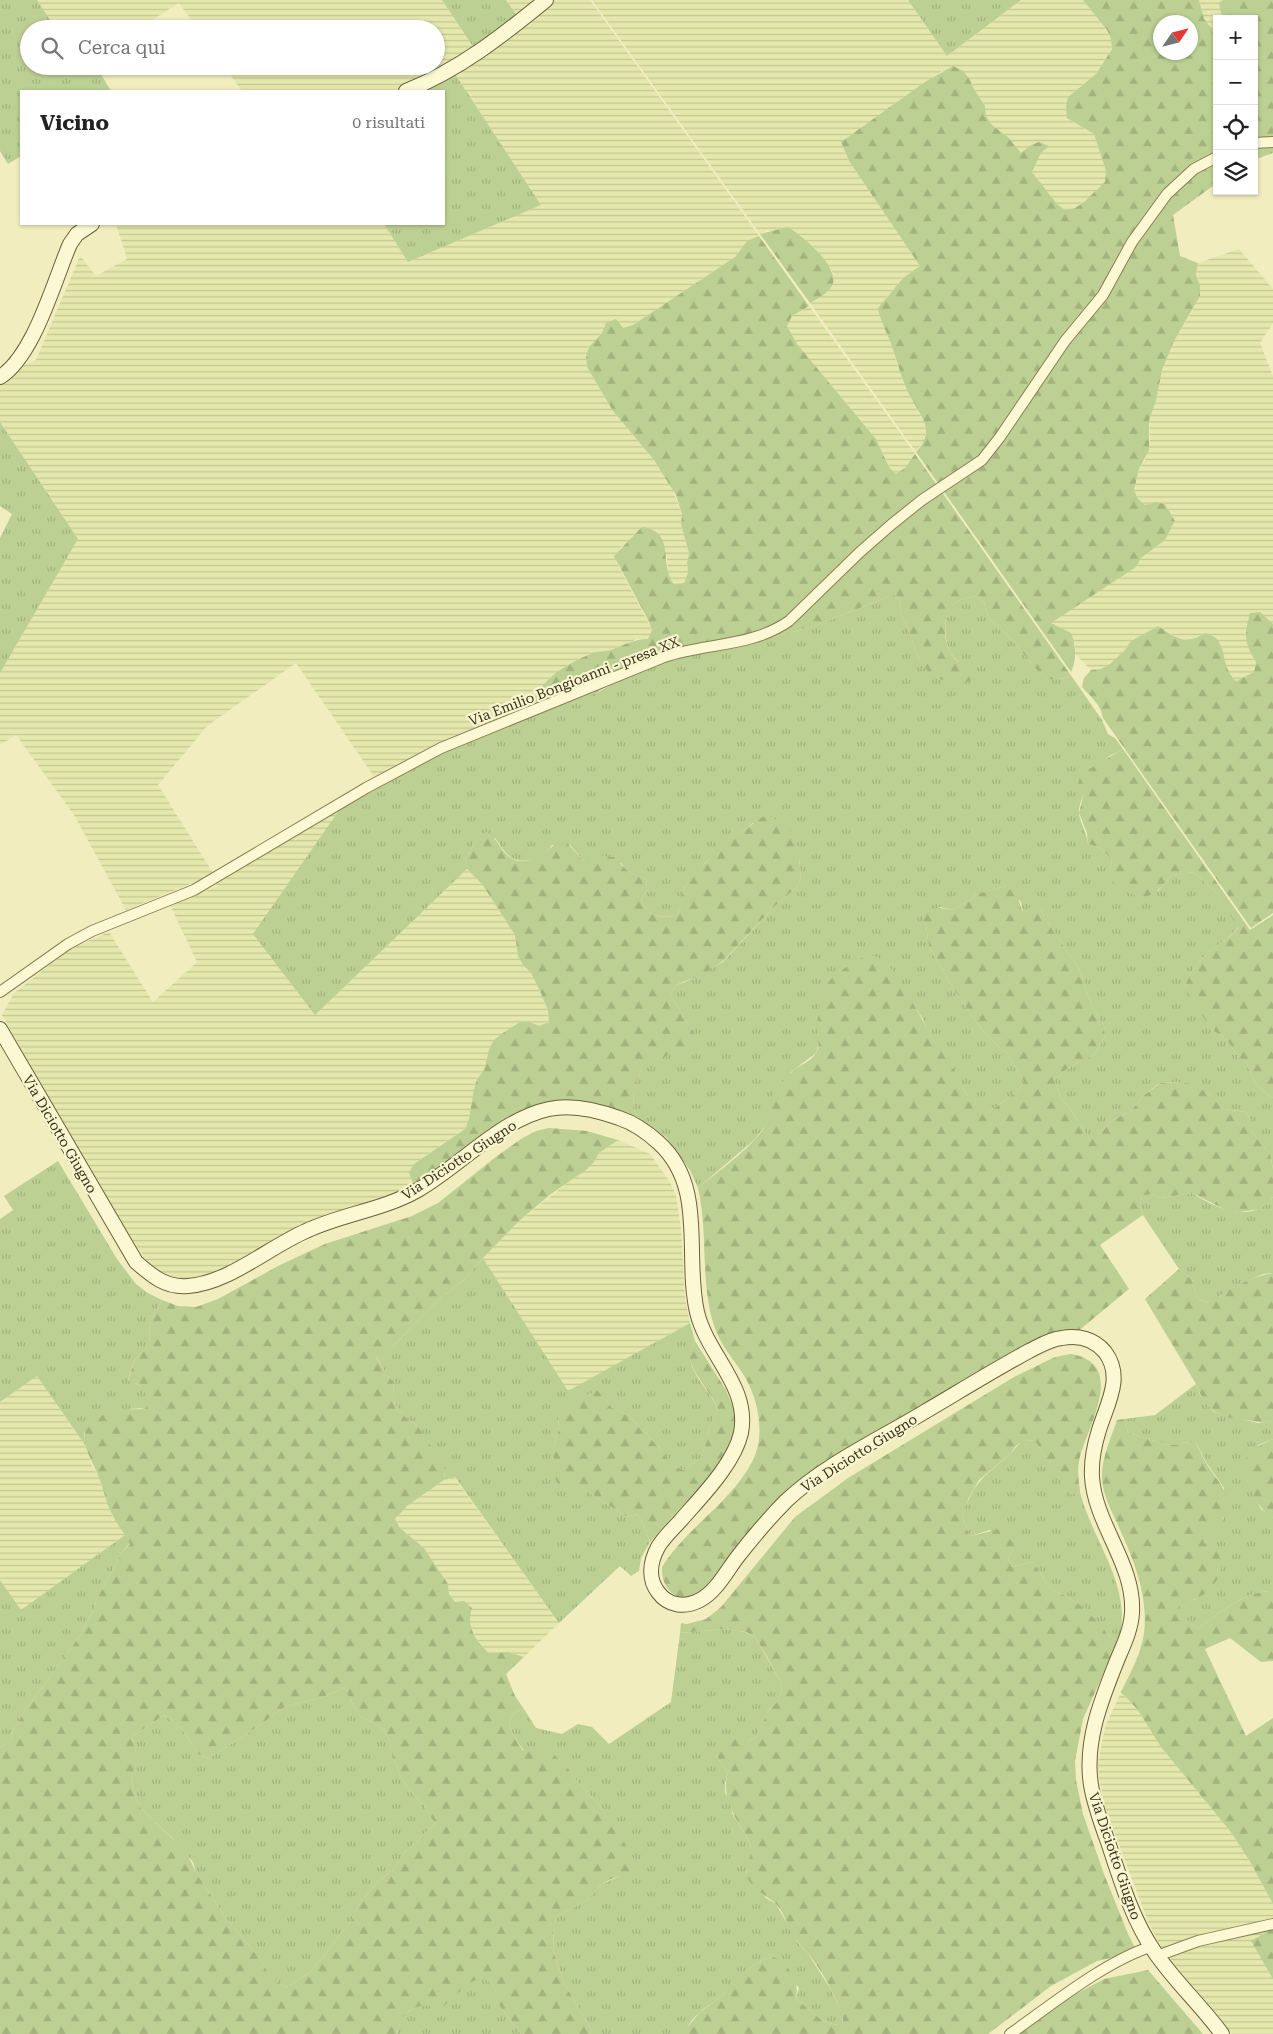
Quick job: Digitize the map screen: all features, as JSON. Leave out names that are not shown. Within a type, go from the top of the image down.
[{"type":"main road","points":[[445,72],[465,62],[546,0]]},
{"type":"main road","points":[[408,90],[439,75]]},
{"type":"main road","points":[[0,377],[15,365],[31,339],[70,244],[77,234],[90,225]]},
{"type":"main road","name":"Via Diciotto Giugno","points":[[0,1030],[136,1262],[154,1278],[173,1286],[188,1286],[220,1278],[309,1229],[397,1201],[423,1187],[502,1130],[542,1110],[560,1107],[600,1112],[634,1124],[653,1137],[676,1162],[683,1177],[690,1209],[697,1312],[710,1347],[735,1387],[741,1406],[742,1422],[740,1438],[732,1456],[661,1542],[653,1558],[651,1571],[653,1585],[663,1599],[674,1604],[685,1605],[699,1600],[711,1591],[766,1522],[789,1499],[826,1471],[1000,1367],[1053,1339],[1064,1337],[1086,1338],[1097,1344],[1107,1355],[1115,1378],[1112,1395],[1092,1456],[1092,1478],[1095,1498],[1102,1519],[1127,1576],[1132,1612],[1130,1627],[1103,1696],[1093,1731],[1089,1756],[1090,1780],[1095,1804],[1124,1890],[1154,1951],[1222,2034]]},
{"type":"street","points":[[1258,143],[1273,142]]},
{"type":"street","name":"Via Emilio Bongioanni - presa XX","points":[[0,992],[68,944],[92,931],[194,890],[366,788],[441,748],[664,657],[740,642],[776,630],[789,621],[860,552],[892,524],[922,500],[982,460],[1000,437],[1065,341],[1103,295],[1132,242],[1167,194],[1194,169],[1213,159]]},
{"type":"street","points":[[1010,2034],[1112,1965],[1138,1951],[1154,1951],[1273,1924]]},
{"type":"green space","points":[[0,0],[37,0],[50,20],[20,20],[20,75],[101,75],[110,90],[20,90],[20,157],[8,164],[0,151]]},
{"type":"green space","points":[[37,0],[442,0],[478,54],[520,20],[506,0],[590,0],[759,236],[747,241],[735,257],[633,325],[602,333],[589,347],[586,357],[587,367],[613,411],[654,460],[671,485],[682,514],[681,524],[689,553],[688,573],[684,583],[674,584],[668,576],[667,555],[635,534],[628,543],[620,548],[618,565],[652,630],[648,640],[637,639],[609,651],[589,654],[569,664],[545,682],[536,709],[439,755],[408,759],[375,778],[296,663],[207,726],[158,785],[215,876],[224,879],[340,809],[332,823],[315,1015],[467,869],[482,884],[515,935],[518,956],[531,973],[540,991],[548,1012],[549,1022],[539,1026],[530,1022],[489,1050],[484,1070],[477,1079],[469,1119],[465,1129],[414,1164],[415,1188],[191,1284],[161,1274],[152,1267],[136,1246],[2,1015],[14,993],[72,948],[109,932],[153,1002],[197,962],[170,905],[218,886],[207,877],[126,910],[74,815],[16,735],[0,745],[0,673],[78,539],[0,422],[0,376],[36,360],[80,256],[96,276],[127,259],[116,225],[385,225],[408,262],[541,205],[451,68],[445,71],[445,20],[191,20],[179,3],[152,20],[50,20]]},
{"type":"green space","points":[[442,0],[506,0],[520,20],[478,54]]},
{"type":"green space","points":[[592,0],[908,0],[947,56],[1021,0],[1083,0],[1101,21],[1111,39],[1112,49],[1096,74],[1068,97],[1067,118],[1094,134],[1106,171],[1106,181],[1092,196],[1075,208],[1065,210],[1057,204],[1032,172],[1041,153],[1048,146],[1029,146],[1021,153],[1008,137],[992,125],[986,116],[985,106],[970,79],[942,71],[841,142],[849,161],[920,266],[903,278],[884,300],[880,317],[909,394],[924,421],[926,431],[924,441],[916,452],[810,303],[827,292],[833,273],[827,263],[820,256],[768,230],[760,234]]},
{"type":"green space","points":[[908,0],[1021,0],[947,56]]},
{"type":"green space","points":[[1083,0],[1199,0],[1204,19],[1213,30],[1213,186],[1173,215],[1180,256],[1198,263],[1196,275],[1200,285],[1200,296],[1174,341],[1162,370],[1156,401],[1149,420],[1149,450],[1139,469],[1134,490],[1138,499],[1145,505],[1155,502],[1165,504],[1175,521],[1165,540],[1141,558],[1136,567],[1051,623],[1071,633],[1075,652],[1071,672],[916,452],[924,440],[926,434],[925,426],[922,416],[910,397],[878,308],[903,278],[920,266],[849,161],[841,142],[925,82],[953,66],[963,71],[970,80],[985,106],[986,116],[992,125],[1008,137],[1021,153],[1029,146],[1039,142],[1049,146],[1041,153],[1032,172],[1057,204],[1065,210],[1075,208],[1105,182],[1106,171],[1094,134],[1067,118],[1066,107],[1068,97],[1096,74],[1112,49],[1111,39],[1107,30]]},
{"type":"green space","points":[[1199,0],[1223,0],[1219,4],[1221,15],[1213,15],[1213,30],[1204,19]]},
{"type":"green space","points":[[1223,0],[1273,0],[1273,153],[1258,159],[1258,15],[1221,15],[1219,3]]},
{"type":"green space","points":[[451,68],[541,205],[408,262],[385,225],[445,225],[445,90],[402,90],[435,75],[445,75],[445,71]]},
{"type":"green space","points":[[230,75],[435,75],[402,90],[241,90]]},
{"type":"green space","points":[[788,227],[817,251],[830,268],[833,276],[833,283],[829,290],[810,303],[760,234]]},
{"type":"green space","points":[[759,236],[809,306],[792,316],[787,326],[797,344],[876,439],[889,467],[896,474],[905,468],[915,454],[1070,674],[1069,677],[1052,680],[1039,672],[1009,637],[993,623],[987,614],[984,602],[975,596],[956,602],[947,613],[945,621],[946,638],[951,654],[955,659],[972,668],[974,678],[965,683],[954,683],[933,677],[920,661],[906,623],[900,613],[901,603],[895,594],[817,625],[758,641],[709,645],[623,677],[587,698],[536,709],[534,699],[538,691],[564,667],[593,653],[611,650],[634,641],[648,639],[652,630],[648,620],[614,556],[642,527],[653,530],[660,535],[665,550],[669,576],[674,584],[684,583],[688,573],[689,553],[681,524],[682,514],[676,495],[654,460],[613,411],[587,367],[586,357],[589,347],[602,333],[606,323],[616,319],[623,328],[633,325],[735,257],[747,241]]},
{"type":"green space","points":[[1239,249],[1273,289],[1273,323],[1260,343],[1273,376],[1273,624],[1268,620],[1251,653],[1256,662],[1254,672],[1236,681],[1229,674],[1225,664],[1221,643],[1205,633],[1197,639],[1177,638],[1158,626],[1131,641],[1111,664],[1101,669],[1091,670],[1075,654],[1075,643],[1050,623],[1136,567],[1141,558],[1165,540],[1175,521],[1165,504],[1155,502],[1145,505],[1138,499],[1134,490],[1139,469],[1145,460],[1150,440],[1149,420],[1156,401],[1162,370],[1174,341],[1195,306],[1200,285],[1196,275],[1198,263]]},
{"type":"green space","points":[[809,306],[915,454],[905,468],[897,475],[889,467],[876,439],[797,344],[787,326],[792,316]]},
{"type":"green space","points":[[0,422],[78,539],[0,673],[0,538],[12,514],[0,506]]},
{"type":"green space","points":[[895,594],[901,603],[900,613],[906,623],[920,661],[962,664],[951,654],[947,644],[945,624],[948,611],[956,602],[975,596],[984,602],[991,620],[1011,639],[1039,671],[1054,679],[1069,677],[1070,674],[1102,720],[1108,734],[1115,738],[1123,749],[1108,757],[1102,763],[1088,785],[1081,801],[1079,814],[1088,844],[1099,848],[1112,861],[1110,871],[1158,891],[1172,875],[1193,872],[1216,892],[1238,927],[1201,960],[1193,970],[1185,986],[1211,1029],[1227,1040],[1238,1057],[1247,1063],[1250,1074],[1256,1083],[1273,1098],[1273,1169],[1270,1154],[1251,1131],[1251,1120],[1246,1112],[1224,1109],[1210,1094],[1180,1082],[1159,1083],[1143,1096],[1131,1111],[1113,1120],[1098,1135],[1087,1135],[1069,1107],[1062,1100],[1054,1080],[1068,1068],[1095,1054],[1105,1036],[1104,1026],[1093,1009],[1079,969],[1044,917],[1041,908],[1023,913],[1021,902],[1006,886],[976,894],[969,901],[951,910],[940,907],[923,915],[929,947],[955,991],[985,1034],[1008,1055],[1024,1081],[1019,1090],[986,1114],[977,1109],[890,968],[873,956],[869,957],[845,969],[817,1032],[819,1043],[816,1053],[791,1072],[768,1115],[766,1125],[754,1140],[698,1188],[690,1170],[666,1137],[643,1125],[633,1109],[634,1089],[641,1070],[692,1030],[670,995],[676,985],[723,962],[774,907],[797,887],[801,878],[799,857],[753,823],[706,862],[685,886],[681,896],[681,907],[676,916],[659,916],[647,910],[641,900],[646,891],[647,880],[628,871],[621,863],[584,861],[570,845],[552,845],[543,854],[531,860],[519,860],[507,854],[495,838],[477,839],[465,859],[467,869],[315,1015],[253,934],[340,809],[439,755],[536,709],[597,693],[668,651],[758,641],[817,625]]},
{"type":"green space","points":[[1260,612],[1273,624],[1273,913],[1251,928],[1103,718],[1098,705],[1082,687],[1084,678],[1091,670],[1101,669],[1110,664],[1125,650],[1131,641],[1158,626],[1176,637],[1186,640],[1205,633],[1213,636],[1218,640],[1230,674],[1236,681],[1254,672],[1256,662],[1247,644],[1246,633],[1250,613]]},
{"type":"green space","points":[[1123,749],[1250,930],[1273,915],[1273,1098],[1256,1083],[1250,1074],[1247,1063],[1238,1057],[1227,1040],[1211,1029],[1185,986],[1193,970],[1201,960],[1238,928],[1216,892],[1193,872],[1172,875],[1152,894],[1146,896],[1134,895],[1112,881],[1110,871],[1112,861],[1102,850],[1088,844],[1087,833],[1079,813],[1084,793],[1078,784],[1081,774]]},
{"type":"green space","points":[[762,817],[773,817],[779,825],[789,829],[798,847],[801,878],[797,887],[774,907],[723,961],[705,973],[676,985],[670,995],[692,1030],[695,1040],[641,1070],[634,1089],[633,1109],[643,1125],[545,1105],[415,1188],[409,1173],[414,1164],[465,1129],[469,1119],[477,1079],[484,1070],[489,1050],[494,1040],[520,1022],[530,1022],[539,1026],[549,1022],[548,1011],[540,991],[531,973],[518,956],[515,935],[482,884],[467,869],[465,859],[477,839],[486,832],[514,860],[522,861],[536,857],[563,839],[584,861],[592,855],[614,857],[628,871],[647,880],[646,891],[641,900],[647,910],[659,916],[676,916],[681,907],[681,896],[685,886],[698,870],[721,848]]},
{"type":"green space","points":[[1006,886],[1016,892],[1023,913],[1030,907],[1041,908],[1044,917],[1079,969],[1093,1009],[1104,1026],[1105,1036],[1095,1054],[1068,1068],[1054,1080],[1062,1100],[1069,1107],[1087,1135],[1098,1135],[1113,1120],[1131,1111],[1143,1096],[1160,1083],[1180,1082],[1191,1084],[1210,1094],[1224,1109],[1246,1112],[1251,1120],[1251,1131],[1270,1154],[1273,1169],[1273,1197],[1260,1209],[1239,1212],[1228,1211],[1192,1193],[1161,1198],[1152,1194],[1142,1196],[1140,1205],[1143,1215],[1100,1245],[1129,1289],[1077,1332],[1049,1335],[1004,1356],[871,1436],[813,1475],[705,1590],[686,1600],[680,1598],[667,1588],[663,1579],[662,1567],[684,1539],[722,1502],[744,1475],[757,1451],[759,1440],[759,1419],[751,1388],[719,1338],[711,1314],[698,1188],[735,1158],[761,1132],[767,1122],[766,1105],[781,1083],[788,1075],[811,1059],[817,1050],[819,1045],[817,1031],[818,1013],[828,983],[848,966],[865,957],[872,956],[879,959],[888,965],[896,975],[968,1095],[980,1110],[986,1114],[1019,1090],[1024,1081],[1008,1055],[985,1034],[955,991],[929,947],[926,925],[922,915],[936,908],[951,910],[969,901],[976,894]]},
{"type":"green space","points":[[549,1128],[587,1131],[618,1140],[599,1153],[586,1170],[551,1194],[519,1221],[463,1281],[438,1300],[394,1345],[376,1357],[387,1375],[394,1382],[393,1394],[395,1404],[408,1420],[417,1425],[445,1470],[444,1480],[408,1505],[395,1519],[400,1528],[424,1548],[448,1584],[449,1594],[455,1602],[464,1601],[472,1608],[470,1615],[471,1627],[476,1638],[484,1648],[489,1653],[508,1652],[524,1657],[506,1674],[515,1696],[524,1709],[514,1713],[509,1723],[512,1733],[523,1751],[543,1748],[552,1753],[568,1768],[574,1778],[602,1808],[639,1867],[637,1876],[629,1882],[619,1876],[609,1880],[601,1885],[587,1900],[559,1915],[553,1924],[554,1953],[564,1983],[591,2029],[590,2034],[521,2034],[496,2001],[496,1991],[491,1982],[481,1978],[465,1987],[440,2009],[432,2006],[418,2007],[406,2014],[402,2019],[397,2034],[0,2034],[0,1748],[11,1741],[13,1731],[24,1712],[79,1637],[94,1609],[97,1598],[123,1551],[130,1544],[110,1510],[97,1472],[87,1451],[84,1438],[85,1431],[89,1425],[101,1416],[117,1410],[146,1408],[148,1397],[145,1390],[128,1381],[135,1359],[150,1344],[149,1324],[162,1300],[178,1306],[196,1307],[218,1299],[280,1265],[325,1244],[412,1216],[438,1203],[497,1156],[536,1131]],"holes":[[[345,1687],[358,1715],[377,1725],[385,1732],[390,1741],[391,1751],[402,1780],[424,1805],[435,1824],[404,1853],[393,1870],[377,1882],[359,1905],[350,1923],[310,1972],[285,1988],[269,1974],[258,1956],[225,1917],[196,1872],[186,1852],[141,1808],[136,1799],[131,1778],[136,1758],[132,1737],[164,1715],[181,1728],[199,1755],[209,1758],[287,1706],[326,1696]]]},
{"type":"green space","points":[[618,1140],[650,1154],[670,1182],[676,1196],[681,1229],[685,1298],[690,1323],[568,1392],[483,1258],[519,1221],[594,1162],[599,1153]]},
{"type":"green space","points":[[58,1161],[117,1259],[136,1284],[162,1300],[149,1324],[150,1344],[135,1359],[128,1380],[146,1389],[149,1399],[146,1408],[127,1409],[84,1433],[85,1445],[37,1376],[0,1402],[0,1219],[13,1210],[4,1196]]},
{"type":"green space","points":[[1192,1193],[1222,1208],[1245,1212],[1265,1205],[1273,1197],[1273,1273],[1263,1274],[1243,1283],[1207,1303],[1197,1298],[1192,1279],[1179,1269],[1143,1215],[1140,1205],[1142,1196],[1152,1194],[1161,1198]]},
{"type":"green space","points":[[483,1258],[568,1391],[690,1323],[695,1341],[690,1353],[693,1369],[718,1410],[709,1428],[708,1438],[700,1459],[683,1470],[674,1466],[666,1458],[660,1448],[630,1416],[611,1407],[597,1391],[588,1395],[558,1418],[559,1429],[553,1449],[563,1489],[584,1486],[591,1494],[627,1517],[637,1514],[650,1542],[641,1558],[639,1571],[631,1576],[620,1566],[559,1623],[455,1477],[444,1480],[445,1470],[417,1425],[408,1420],[395,1404],[393,1394],[394,1382],[387,1375],[376,1356],[394,1345],[438,1300],[463,1281]]},
{"type":"green space","points":[[1179,1269],[1192,1279],[1197,1298],[1207,1303],[1247,1281],[1273,1273],[1273,1421],[1260,1422],[1221,1415],[1214,1411],[1204,1400],[1145,1299]]},
{"type":"green space","points":[[695,1341],[726,1390],[734,1409],[736,1439],[716,1473],[650,1542],[637,1514],[627,1517],[591,1494],[584,1487],[563,1489],[556,1481],[553,1449],[559,1429],[560,1408],[597,1390],[611,1407],[630,1416],[674,1466],[683,1470],[700,1459],[708,1438],[709,1428],[718,1410],[692,1365],[690,1352]]},
{"type":"green space","points":[[1071,1354],[1088,1360],[1098,1370],[1101,1384],[1095,1415],[1079,1461],[1080,1492],[1071,1495],[1035,1441],[1024,1440],[979,1480],[969,1497],[962,1517],[970,1536],[1009,1527],[1017,1534],[1021,1543],[1008,1558],[1012,1567],[1033,1562],[1050,1588],[1078,1603],[1102,1626],[1107,1634],[1118,1641],[1083,1719],[1075,1761],[1076,1780],[1083,1814],[1104,1874],[1137,1952],[1097,1961],[1051,1986],[988,2034],[687,2034],[686,2029],[699,2013],[724,1994],[753,1965],[772,1956],[792,1973],[796,1985],[796,1999],[828,2023],[842,2025],[843,2015],[827,1982],[812,1959],[794,1937],[779,1907],[756,1889],[747,1877],[751,1851],[750,1845],[730,1807],[726,1791],[728,1773],[716,1755],[721,1745],[729,1739],[737,1737],[746,1743],[757,1736],[768,1711],[781,1694],[782,1684],[755,1637],[746,1632],[725,1629],[680,1633],[681,1623],[687,1624],[706,1619],[721,1607],[795,1517],[848,1478],[1014,1377],[1055,1357]]},
{"type":"green space","points":[[37,1376],[85,1445],[112,1515],[125,1535],[21,1611],[0,1580],[0,1402]]},
{"type":"green space","points":[[1196,1384],[1200,1395],[1213,1411],[1219,1414],[1258,1423],[1273,1421],[1273,1439],[1258,1445],[1247,1481],[1261,1509],[1273,1518],[1273,1591],[1252,1594],[1242,1599],[1197,1629],[1175,1609],[1185,1602],[1196,1599],[1204,1544],[1208,1534],[1224,1518],[1224,1488],[1206,1462],[1196,1442],[1173,1445],[1143,1437],[1128,1432],[1124,1419],[1155,1415]]},
{"type":"green space","points":[[1124,1419],[1128,1432],[1143,1437],[1173,1445],[1196,1442],[1206,1463],[1226,1494],[1227,1507],[1225,1515],[1204,1543],[1214,1545],[1221,1560],[1222,1565],[1218,1579],[1205,1594],[1176,1609],[1197,1629],[1223,1610],[1252,1594],[1273,1591],[1273,1661],[1261,1662],[1230,1638],[1205,1649],[1246,1736],[1273,1718],[1273,1904],[1248,1858],[1230,1831],[1161,1747],[1137,1709],[1121,1692],[1139,1653],[1145,1625],[1145,1612],[1140,1584],[1127,1545],[1107,1499],[1102,1479],[1109,1441],[1117,1420]]},
{"type":"green space","points":[[1273,1439],[1273,1518],[1264,1511],[1255,1498],[1245,1471],[1248,1451]]},
{"type":"green space","points":[[1024,1440],[1035,1441],[1071,1494],[1080,1492],[1117,1584],[1122,1622],[1118,1641],[1107,1634],[1078,1603],[1050,1588],[1033,1562],[1012,1567],[1008,1558],[1013,1550],[990,1530],[970,1536],[962,1517],[970,1496],[979,1482]]},
{"type":"green space","points":[[454,1477],[559,1623],[524,1657],[508,1652],[489,1653],[481,1645],[470,1628],[469,1618],[449,1594],[448,1584],[424,1548],[400,1528],[395,1519],[408,1504],[444,1480]]},
{"type":"green space","points":[[125,1535],[130,1543],[123,1551],[97,1598],[94,1609],[79,1637],[24,1712],[13,1731],[11,1741],[0,1748],[0,1580],[21,1610]]},
{"type":"green space","points":[[725,1629],[745,1632],[755,1637],[782,1684],[781,1694],[768,1711],[757,1736],[746,1743],[716,1755],[728,1773],[725,1793],[731,1803],[732,1813],[749,1841],[752,1853],[746,1872],[766,1898],[776,1904],[798,1943],[807,1952],[830,1988],[843,2015],[842,2025],[828,2023],[796,1999],[799,1988],[772,1956],[751,1967],[726,1992],[696,2016],[688,2028],[687,2034],[590,2034],[591,2029],[564,1983],[554,1953],[553,1924],[559,1915],[587,1900],[601,1885],[619,1876],[618,1835],[602,1808],[574,1778],[568,1768],[524,1751],[512,1733],[509,1723],[514,1713],[524,1709],[536,1728],[562,1734],[578,1724],[592,1727],[609,1744],[671,1702],[680,1633]]},
{"type":"green space","points":[[345,1687],[358,1715],[377,1725],[385,1732],[390,1741],[391,1751],[402,1780],[424,1805],[435,1824],[404,1853],[393,1870],[377,1882],[359,1905],[350,1923],[310,1972],[285,1988],[269,1974],[258,1956],[225,1917],[196,1872],[193,1862],[172,1838],[141,1808],[136,1799],[131,1778],[136,1758],[132,1737],[164,1715],[181,1728],[199,1755],[209,1758],[287,1706],[326,1696]]},
{"type":"green space","points":[[1121,1692],[1137,1709],[1161,1747],[1230,1831],[1248,1858],[1273,1904],[1273,1928],[1252,1941],[1273,1979],[1273,2034],[1232,2034],[1164,1952],[1149,1924],[1105,1807],[1099,1778],[1098,1763],[1105,1727]]},
{"type":"green space","points":[[1273,1928],[1273,1979],[1251,1941]]},
{"type":"green space","points":[[1148,1970],[1203,2034],[1019,2034],[1061,2002],[1104,1979]]},
{"type":"green space","points":[[481,1977],[491,1982],[496,1991],[496,2001],[521,2034],[397,2034],[401,2020],[412,2009],[423,2004],[431,2004]]}]
